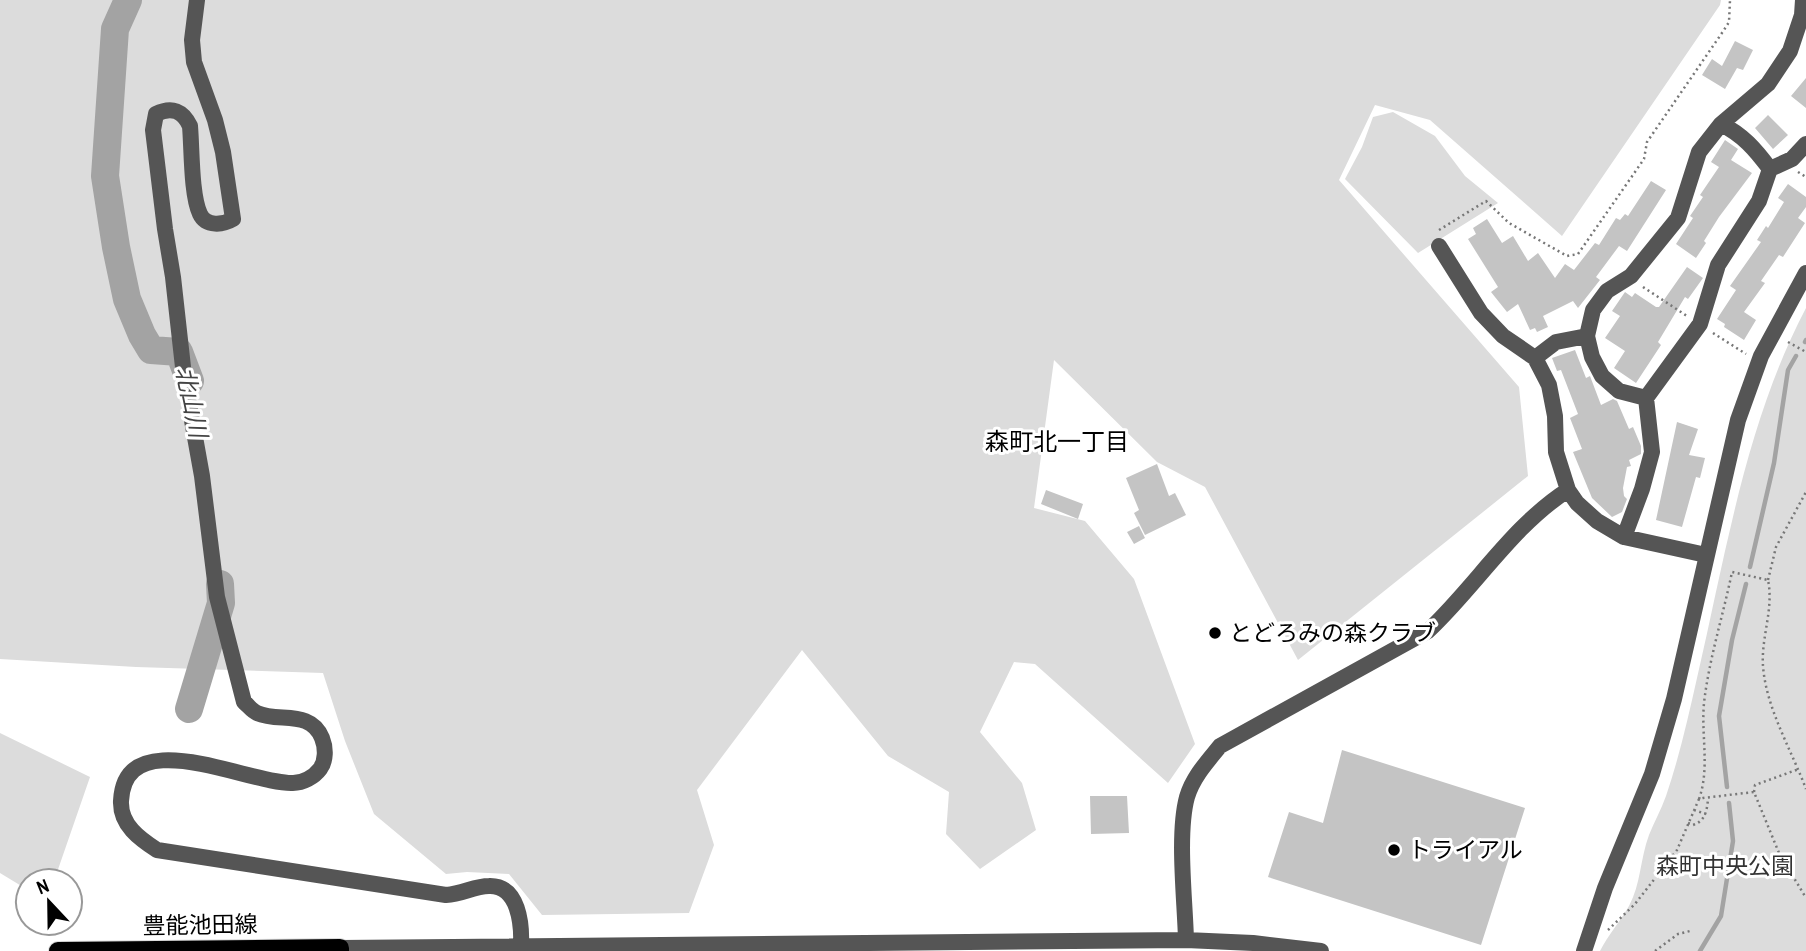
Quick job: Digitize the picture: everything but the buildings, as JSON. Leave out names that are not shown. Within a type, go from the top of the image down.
[{"type":"main road","name":"豊能池田線","points":[[58,951],[340,949]]},
{"type":"street","points":[[197,0],[192,40],[194,62],[220,141],[233,219],[225,224],[208,223],[201,216],[197,201],[190,127],[186,117],[166,109],[156,114],[153,130],[184,376],[202,476],[217,597],[244,702],[257,713],[297,718],[312,724],[322,737],[326,752],[323,766],[312,777],[294,783],[188,761],[166,759],[149,762],[134,771],[126,784],[121,802],[125,820],[137,837],[157,850],[446,895],[461,894],[476,887],[492,885],[506,892],[517,906],[522,925],[521,946]]},
{"type":"street","points":[[1646,398],[1619,391],[1602,376],[1592,357],[1587,336],[1593,310],[1607,291],[1631,275],[1678,218],[1699,152],[1721,124],[1768,84],[1790,51],[1802,15],[1803,0]]},
{"type":"street","points":[[1721,124],[1740,134],[1770,169]]},
{"type":"street","points":[[1624,537],[1652,452],[1646,398],[1700,324],[1718,265],[1759,201],[1770,169],[1792,159],[1806,144]]},
{"type":"street","points":[[1439,246],[1481,313],[1503,336],[1535,358],[1549,385],[1555,416],[1556,452],[1568,491],[1577,503],[1597,522],[1624,537],[1706,555]]},
{"type":"street","points":[[1584,951],[1605,888],[1652,774],[1674,699],[1738,420],[1760,356],[1806,274]]},
{"type":"street","points":[[1535,358],[1556,342],[1587,336]]},
{"type":"street","points":[[1186,940],[1182,825],[1188,796],[1201,768],[1220,746],[1428,631],[1450,611],[1528,521],[1549,502],[1568,491]]},
{"type":"street","points":[[340,949],[1186,940],[1253,943],[1321,951]]},
{"type":"path","points":[[1439,246],[1431,235],[1486,201],[1520,230],[1567,256],[1578,254],[1644,159],[1647,142],[1729,22],[1730,0]]},
{"type":"path","points":[[1788,342],[1806,352]]},
{"type":"path","points":[[1806,492],[1776,547],[1768,580],[1770,608],[1762,647],[1765,686],[1806,789]]},
{"type":"path","points":[[1723,570],[1768,580]]},
{"type":"path","points":[[1603,935],[1635,904],[1677,850],[1704,785],[1706,764],[1703,720],[1710,664],[1732,572]]},
{"type":"path","points":[[1798,769],[1755,785],[1754,792],[1779,853],[1806,898]]},
{"type":"path","points":[[1699,799],[1754,792]]},
{"type":"path","points":[[1688,823],[1700,823],[1706,814],[1709,797]]},
{"type":"path","points":[[1694,810],[1706,814]]},
{"type":"path","points":[[1655,951],[1678,934],[1690,931]]},
{"type":"green space","points":[[0,0],[1721,0],[1562,236],[1430,120],[1375,105],[1339,180],[1519,387],[1528,476],[1298,660],[1205,487],[1157,462],[1054,360],[1034,508],[1085,521],[1134,579],[1195,744],[1168,783],[1035,664],[1014,662],[980,732],[1022,783],[1036,830],[980,869],[946,834],[949,792],[888,756],[802,650],[697,790],[714,845],[689,913],[542,915],[509,874],[446,874],[374,814],[345,741],[323,673],[136,667],[0,659]]},
{"type":"green space","points":[[1393,112],[1435,136],[1465,176],[1498,203],[1418,253],[1345,179],[1362,147],[1373,117]]},
{"type":"green space","name":"森町中央公園","points":[[1806,308],[1806,951],[1600,951],[1633,898],[1646,844],[1671,782],[1687,723],[1728,536],[1753,442],[1785,352]]},
{"type":"green space","points":[[0,733],[90,777],[59,867],[14,867],[14,882],[0,873]]},
{"type":"waterway","name":"北山川","points":[[128,0],[115,29],[105,176],[116,247],[127,299],[142,335],[151,350],[179,352],[190,381]]},
{"type":"waterway","points":[[1750,567],[1774,463],[1788,370],[1796,356]]},
{"type":"waterway","name":"北山川","points":[[189,709],[221,603],[220,584]]},
{"type":"waterway","points":[[1727,787],[1719,716],[1732,640],[1746,584]]},
{"type":"waterway","points":[[1700,951],[1721,916],[1733,841],[1729,803]]},
{"type":"place","name":"とどろみの森クラブ","points":[[1215,633]]},
{"type":"place","name":"トライアル","points":[[1394,850]]},
{"type":"district","name":"森町北一丁目","points":[[1057,442]]}]
